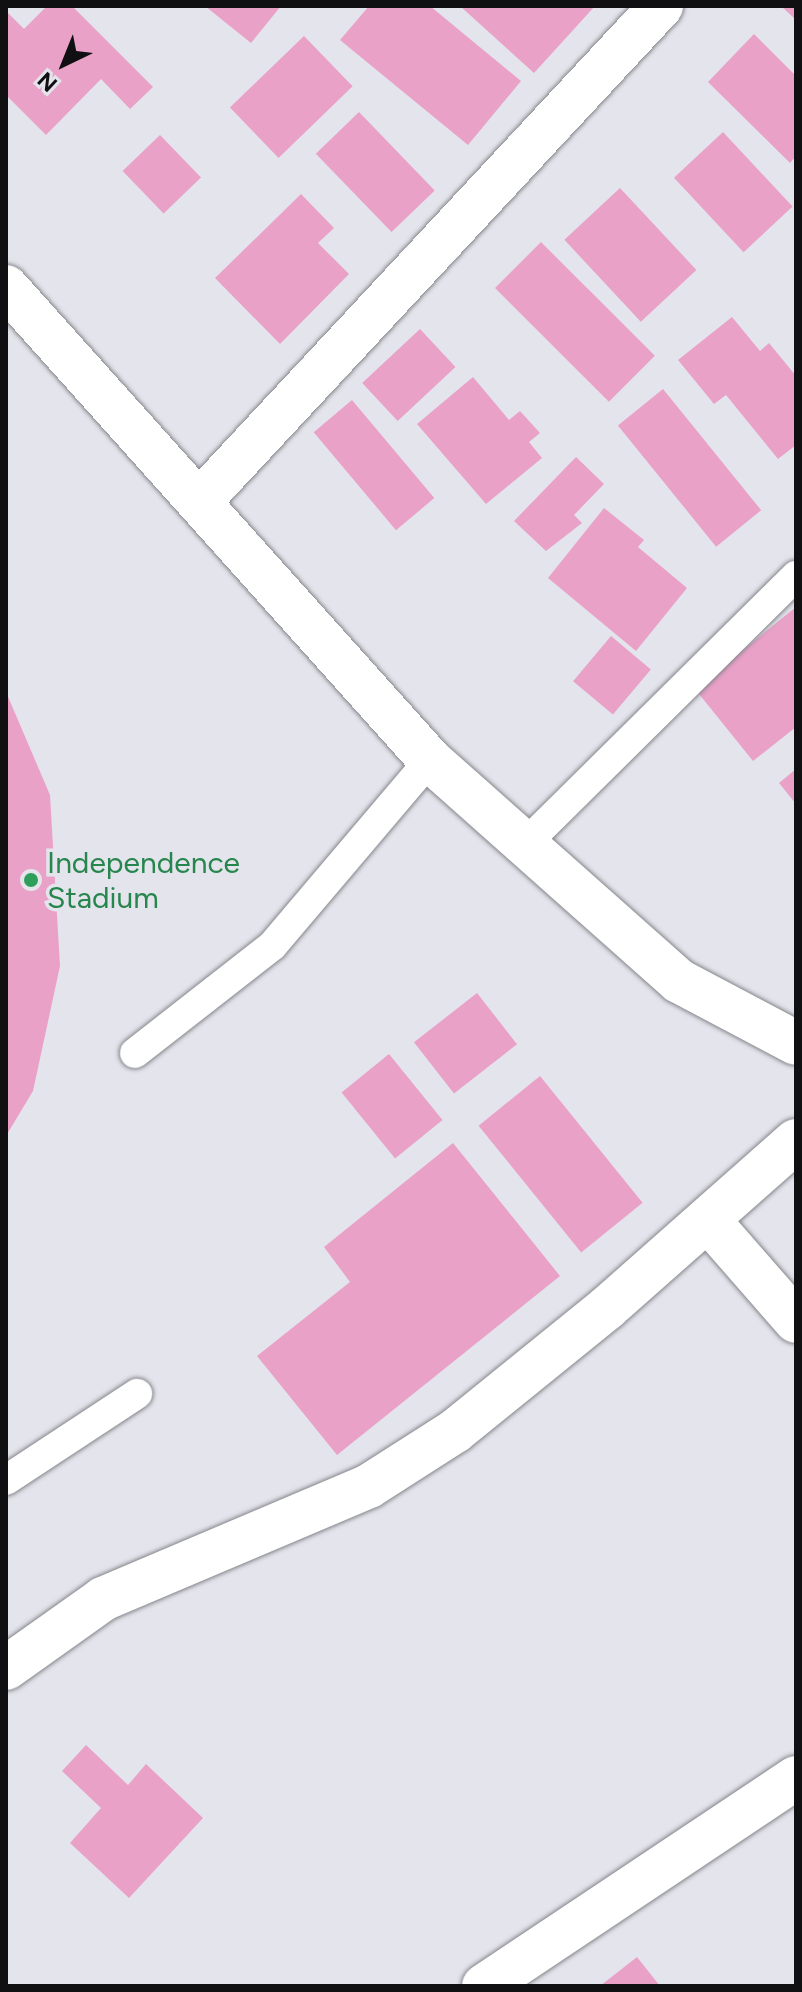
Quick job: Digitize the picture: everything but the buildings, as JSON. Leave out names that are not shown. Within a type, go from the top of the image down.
[{"type":"street","points":[[199,502],[661,6]]},
{"type":"street","points":[[6,287],[430,760],[523,846],[679,981],[796,1043]]},
{"type":"street","points":[[6,1668],[103,1599],[369,1486],[443,1439],[708,1220],[796,1141]]},
{"type":"street","points":[[708,1220],[796,1321]]},
{"type":"street","points":[[484,1986],[796,1778]]},
{"type":"lane","points":[[523,846],[796,576]]},
{"type":"lane","points":[[135,1053],[272,946],[430,760]]},
{"type":"lane","points":[[6,1480],[137,1394]]},
{"type":"place","name":"Independence Stadium","points":[[31,880]]}]
